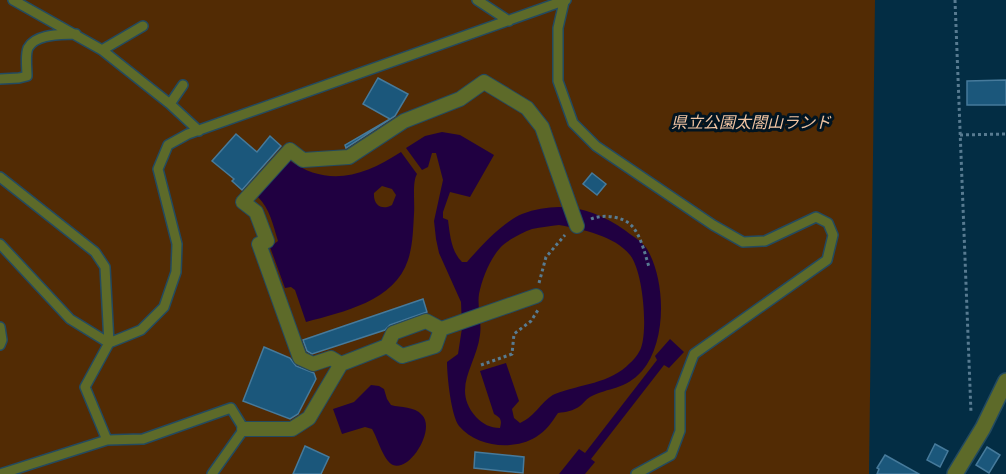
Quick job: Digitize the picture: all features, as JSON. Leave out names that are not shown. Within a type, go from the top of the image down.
[{"type":"street","points":[[341,364],[331,358],[313,364],[300,358],[259,244],[267,241],[256,212],[243,202],[290,150],[303,160],[349,157],[404,121],[460,99],[484,82],[527,108],[542,128],[577,226]]},
{"type":"street","points":[[244,429],[292,429],[309,418],[341,364],[387,346],[393,333],[426,321],[441,329],[536,296]]},
{"type":"street","points":[[387,346],[402,356],[435,346],[441,329]]},
{"type":"street","points":[[955,474],[973,445],[1006,381]]},
{"type":"lane","points":[[13,0],[102,50],[199,130]]},
{"type":"lane","points":[[477,0],[509,21]]},
{"type":"lane","points":[[109,344],[141,330],[164,308],[176,272],[177,244],[158,170],[168,145],[199,130],[565,1]]},
{"type":"lane","points":[[565,1],[558,28],[558,81],[573,123],[596,146],[712,225],[743,242],[765,241],[816,217],[828,223],[833,236],[827,260],[694,354],[680,391],[680,430],[671,455],[636,474]]},
{"type":"lane","points":[[102,50],[143,26]]},
{"type":"lane","points":[[0,79],[27,76],[27,49],[34,41],[44,37],[76,34]]},
{"type":"lane","points":[[170,104],[183,85]]},
{"type":"lane","points":[[0,177],[95,252],[105,267],[109,344],[85,387],[107,440]]},
{"type":"lane","points":[[0,244],[70,319],[109,344]]},
{"type":"lane","points":[[0,327],[2,340],[0,345]]},
{"type":"lane","points":[[0,474],[107,440],[143,439],[231,408],[244,429],[212,474]]},
{"type":"path","points":[[954,0],[973,445]]},
{"type":"path","points":[[960,135],[1006,134]]},
{"type":"path","points":[[480,365],[512,354],[514,334],[531,321],[538,311],[536,296],[546,257],[560,240],[577,226],[596,217],[613,216],[632,225],[642,246],[648,267]]},
{"type":"green space","name":"県立公園太閤山ランド","points":[[0,0],[875,0],[869,474],[0,474]]},
{"type":"shaded area","points":[[442,132],[460,135],[494,155],[470,197],[450,192],[443,212],[443,218],[448,220],[453,248],[462,262],[467,262],[493,235],[522,214],[563,207],[589,212],[614,223],[643,244],[653,262],[660,294],[660,328],[650,359],[642,371],[629,382],[590,397],[575,409],[558,413],[543,432],[527,441],[506,445],[485,442],[475,439],[456,421],[447,362],[458,354],[462,328],[461,302],[439,253],[436,239],[434,221],[443,180],[436,153],[432,153],[428,167],[422,170],[406,148],[425,136]],"holes":[[[559,225],[607,238],[624,248],[630,255],[638,274],[643,300],[644,328],[641,348],[622,370],[604,379],[555,394],[520,423],[514,418],[512,409],[519,401],[506,363],[480,371],[494,414],[501,421],[500,428],[484,424],[469,406],[465,386],[480,335],[479,299],[484,276],[503,245],[528,230]]]},
{"type":"shaded area","points":[[401,152],[417,174],[414,187],[412,243],[408,260],[401,274],[392,286],[366,303],[306,322],[295,290],[291,287],[285,288],[270,247],[278,241],[273,223],[258,197],[289,160],[303,169],[318,174],[346,176]],"holes":[[[382,186],[392,189],[396,195],[392,205],[379,206],[375,201],[374,193]]]},
{"type":"shaded area","points":[[670,339],[684,352],[669,368],[664,365],[591,459],[595,462],[585,474],[559,474],[579,449],[585,453],[657,360],[655,356]]},
{"type":"shaded area","points":[[371,385],[384,389],[391,405],[415,410],[422,415],[425,421],[426,430],[419,448],[407,462],[400,465],[393,465],[386,459],[372,429],[365,427],[342,434],[333,409],[354,402]]},
{"type":"building","points":[[378,78],[408,94],[395,116],[346,148],[345,145],[390,119],[363,104]]},
{"type":"building","points":[[1006,80],[1006,105],[967,105],[967,81]]},
{"type":"building","points":[[236,134],[257,152],[270,136],[281,146],[242,190],[232,181],[234,179],[212,161]]},
{"type":"building","points":[[592,173],[606,184],[597,195],[583,184]]},
{"type":"building","points":[[423,299],[427,312],[390,325],[385,330],[312,354],[307,351],[303,340]]},
{"type":"building","points":[[264,347],[290,358],[296,366],[314,373],[316,379],[298,414],[290,419],[243,401]]},
{"type":"building","points":[[935,444],[948,451],[940,467],[927,460]]},
{"type":"building","points":[[305,446],[329,457],[321,474],[293,474]]},
{"type":"building","points":[[987,447],[1000,455],[989,473],[976,465]]},
{"type":"building","points":[[475,452],[524,457],[523,473],[474,468]]},
{"type":"building","points":[[885,455],[919,474],[877,474],[879,469],[877,468]]}]
